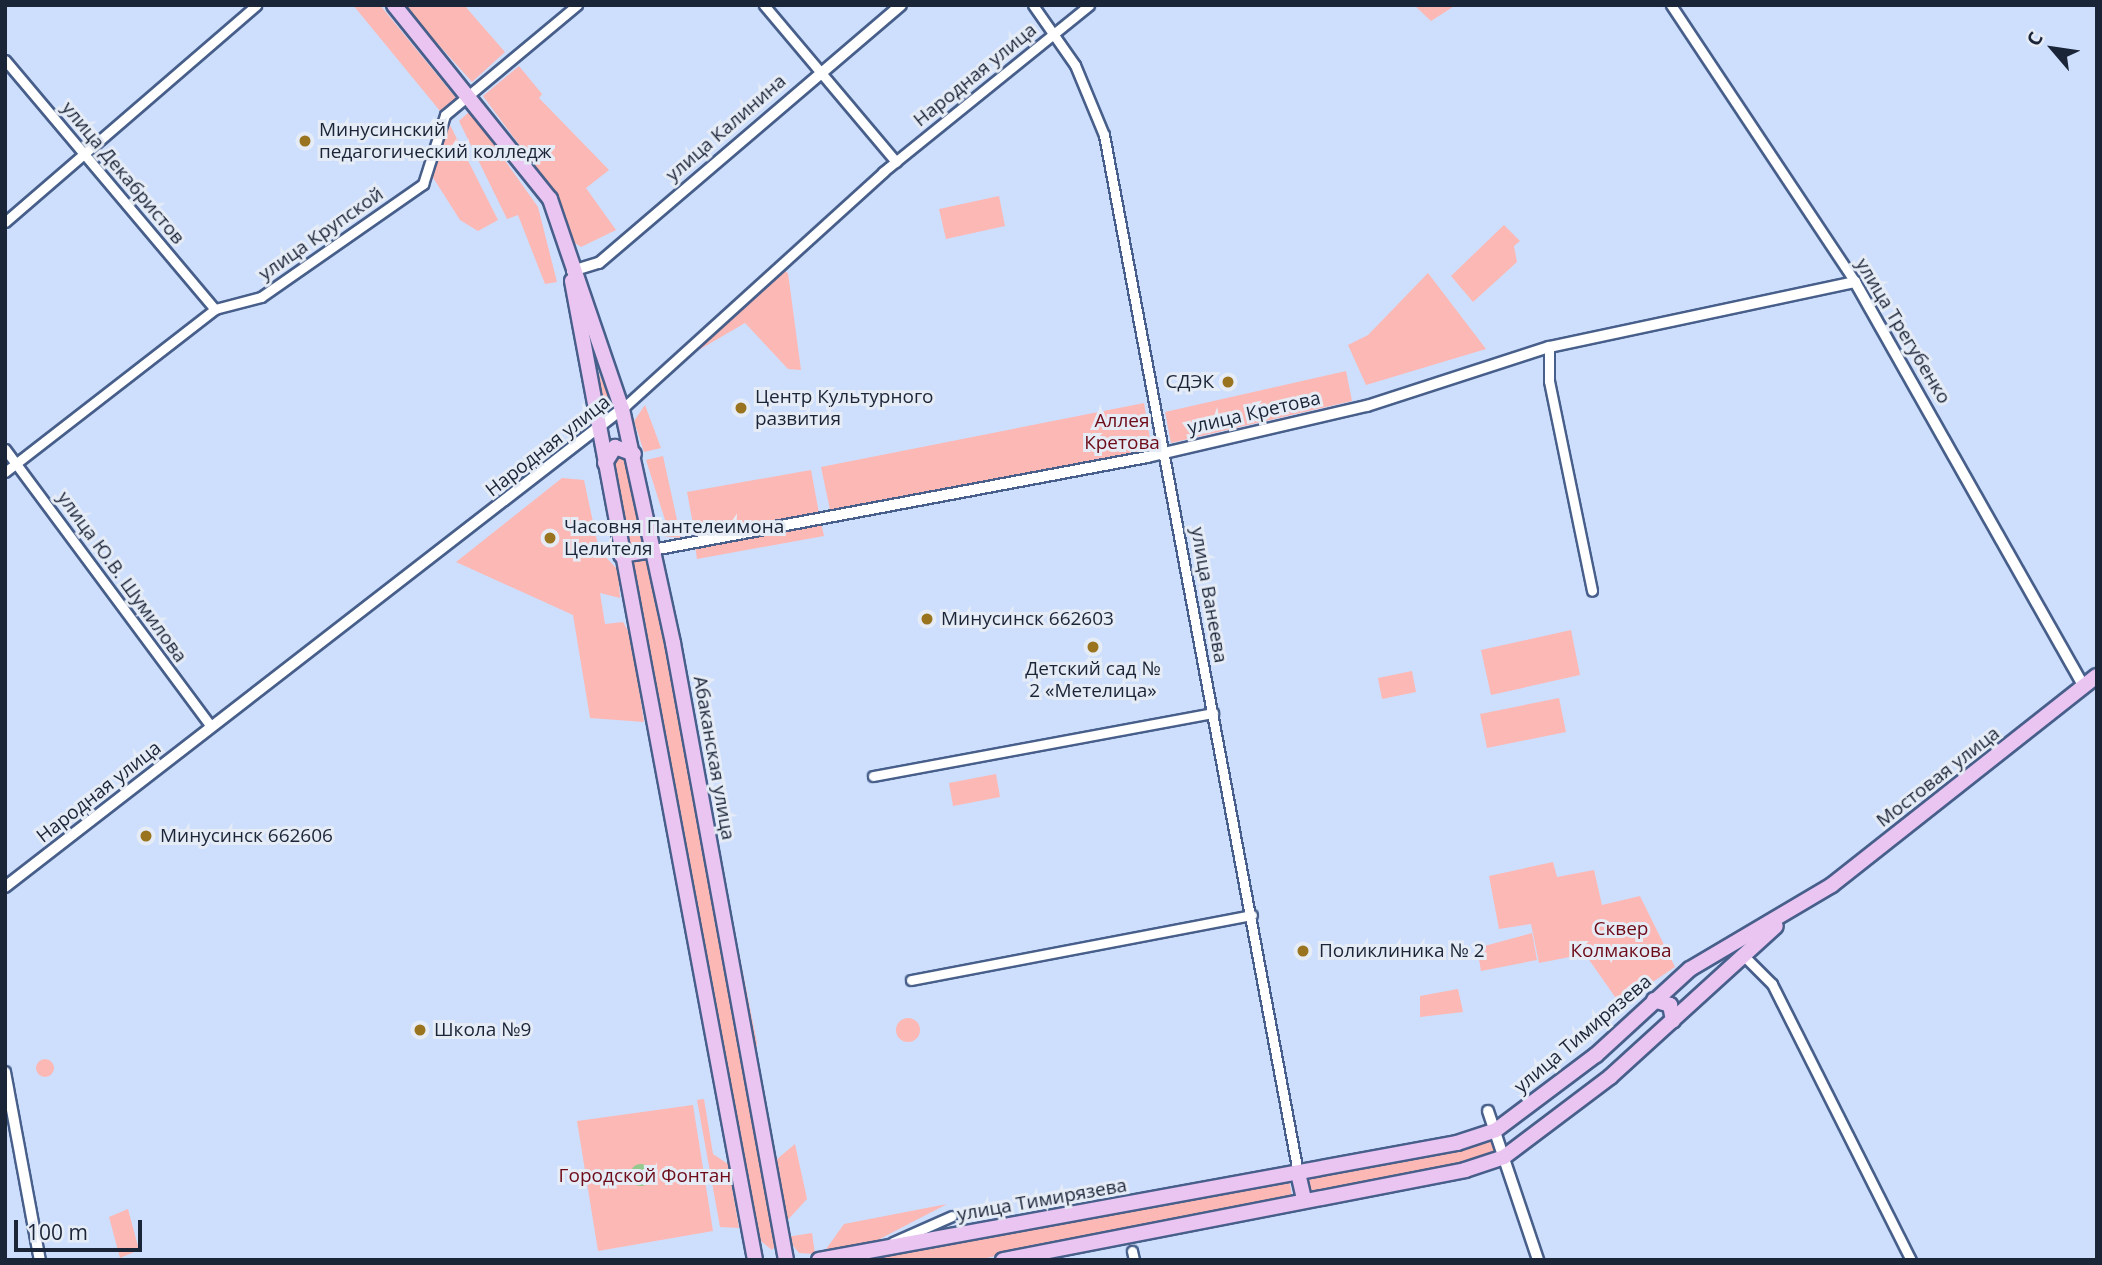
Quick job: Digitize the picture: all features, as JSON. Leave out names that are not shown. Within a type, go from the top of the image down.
[{"type":"main road","name":"Абаканская улица","points":[[394,5],[545,190],[622,410],[634,454],[653,550],[786,1260]]},
{"type":"main road","name":"Абаканская улица","points":[[572,271],[597,430],[755,1260]]},
{"type":"main road","points":[[604,464],[615,447],[634,454]]},
{"type":"main road","points":[[621,555],[653,550]]},
{"type":"main road","name":"Мостовая улица","points":[[1801,905],[2097,676]]},
{"type":"main road","points":[[1003,1260],[1504,1157],[1610,1077],[1801,905]]},
{"type":"main road","name":"улица Тимирязева","points":[[819,1260],[1298,1173],[1496,1130],[1596,1055],[1654,999],[1690,969],[1801,905]]},
{"type":"main road","points":[[1654,999],[1670,1004],[1673,1021]]},
{"type":"main road","points":[[1298,1173],[1304,1200]]},
{"type":"street","points":[[5,222],[256,5]]},
{"type":"street","name":"улица Крупской","points":[[5,472],[215,309],[261,297],[423,184],[445,115],[577,5]]},
{"type":"street","points":[[764,5],[896,162]]},
{"type":"street","name":"улица Калинина","points":[[572,271],[598,263],[818,71],[901,5]]},
{"type":"street","name":"улица Ванеева","points":[[1033,5],[1056,32],[1091,94],[1104,135],[1252,915],[1298,1173]]},
{"type":"street","name":"Народная улица","points":[[5,887],[622,410],[896,162],[1088,5]]},
{"type":"street","name":"улица Трегубенко","points":[[1671,5],[1856,282],[2084,686]]},
{"type":"street","name":"улица Декабристов","points":[[5,60],[215,309]]},
{"type":"street","name":"улица Кретова","points":[[653,550],[1165,452],[1367,406],[1549,347],[1856,282]]},
{"type":"street","points":[[1549,347],[1549,381],[1592,591]]},
{"type":"street","name":"улица Ю.В. Шумилова","points":[[5,449],[211,726]]},
{"type":"street","points":[[873,776],[1213,713]]},
{"type":"street","points":[[911,981],[1252,915]]},
{"type":"street","points":[[1743,956],[1772,984],[1910,1260]]},
{"type":"street","points":[[5,1072],[40,1260]]},
{"type":"street","points":[[1488,1111],[1538,1260]]},
{"type":"street","points":[[874,1250],[952,1216]]},
{"type":"green space","points":[[353,5],[380,5],[456,98],[440,111]]},
{"type":"green space","points":[[403,5],[464,5],[505,52],[472,82]]},
{"type":"green space","points":[[1414,5],[1456,5],[1431,21]]},
{"type":"green space","points":[[519,66],[542,94],[539,98],[609,170],[586,188],[616,230],[581,247],[570,240],[554,192],[483,96]]},
{"type":"green space","points":[[470,111],[538,207],[557,282],[545,284],[518,215],[507,219],[459,121]]},
{"type":"green space","points":[[448,121],[498,220],[478,231],[460,220],[432,176]]},
{"type":"green space","points":[[999,196],[1005,226],[946,239],[939,209]]},
{"type":"green space","points":[[1504,225],[1520,241],[1514,246],[1517,262],[1473,302],[1451,276]]},
{"type":"green space","points":[[779,268],[788,273],[801,370],[788,369],[745,323],[697,351]]},
{"type":"green space","points":[[1428,273],[1486,349],[1366,385],[1348,345],[1368,335]]},
{"type":"green space","points":[[591,355],[609,397],[606,413],[603,413]]},
{"type":"green space","points":[[1346,371],[1352,401],[1171,443],[1165,412]]},
{"type":"green space","name":"Аллея Кретова","points":[[1144,403],[1152,451],[830,510],[821,467]]},
{"type":"green space","points":[[645,405],[661,448],[644,452],[634,421]]},
{"type":"green space","points":[[617,456],[627,456],[644,546],[627,544],[612,464]]},
{"type":"green space","points":[[663,456],[681,538],[663,536],[658,524],[665,520],[646,460]]},
{"type":"green space","points":[[811,470],[819,513],[695,535],[687,492]]},
{"type":"green space","points":[[562,478],[584,480],[599,550],[618,570],[620,598],[600,593],[605,624],[623,622],[631,636],[644,722],[590,718],[573,615],[456,562]]},
{"type":"green space","points":[[821,523],[824,536],[697,559],[695,545]]},
{"type":"green space","points":[[633,558],[650,558],[777,1243],[772,1250],[756,1237]]},
{"type":"green space","points":[[1571,630],[1580,675],[1491,695],[1481,650]]},
{"type":"green space","points":[[681,661],[757,1043],[755,1064]]},
{"type":"green space","points":[[1412,671],[1416,692],[1382,699],[1378,678]]},
{"type":"green space","points":[[1559,698],[1566,732],[1487,748],[1480,714]]},
{"type":"green space","points":[[996,774],[1000,797],[953,806],[949,783]]},
{"type":"green space","name":"Сквер Колмакова","points":[[1553,862],[1557,877],[1594,870],[1602,905],[1640,896],[1675,967],[1620,1004],[1585,954],[1539,963],[1531,924],[1499,929],[1489,876]]},
{"type":"green space","points":[[1532,933],[1537,960],[1481,971],[1477,948]]},
{"type":"green space","points":[[1458,989],[1463,1012],[1420,1017],[1420,996]]},
{"type":"green space","points":[[908,1018],[916,1022],[920,1030],[916,1038],[908,1042],[900,1038],[896,1030],[900,1022]]},
{"type":"green space","points":[[45,1059],[51,1062],[54,1068],[51,1074],[45,1077],[39,1074],[36,1068],[39,1062]]},
{"type":"green space","points":[[704,1099],[713,1154],[728,1164],[739,1228],[720,1227],[697,1100]]},
{"type":"green space","name":"Городской Фонтан","points":[[693,1105],[713,1231],[598,1251],[577,1121]]},
{"type":"green space","points":[[1489,1138],[1498,1149],[1472,1161],[1314,1191],[1306,1186],[1309,1177]]},
{"type":"green space","points":[[795,1144],[807,1199],[784,1224],[776,1160]]},
{"type":"green space","points":[[1289,1180],[1292,1195],[977,1260],[854,1260]]},
{"type":"green space","points":[[947,1204],[874,1242],[824,1252],[844,1224]]},
{"type":"green space","points":[[128,1209],[139,1250],[120,1258],[109,1217]]},
{"type":"green space","points":[[812,1233],[815,1254],[799,1253],[786,1237]]},
{"type":"shaded area","points":[[641,1164],[649,1167],[652,1175],[649,1183],[641,1186],[633,1183],[630,1175],[633,1167]]},
{"type":"place","name":"Минусинский педагогический колледж","points":[[305,141]]},
{"type":"place","name":"СДЭК","points":[[1228,382]]},
{"type":"place","name":"Центр Культурного развития","points":[[741,408]]},
{"type":"place","name":"Часовня Пантелеимона Целителя","points":[[550,538]]},
{"type":"place","name":"Минусинск 662603","points":[[927,619]]},
{"type":"place","name":"Детский сад № 2 «Метелица»","points":[[1093,647]]},
{"type":"place","name":"Минусинск 662606","points":[[146,836]]},
{"type":"place","name":"Поликлиника № 2","points":[[1303,951]]},
{"type":"place","name":"Школа №9","points":[[420,1030]]}]
